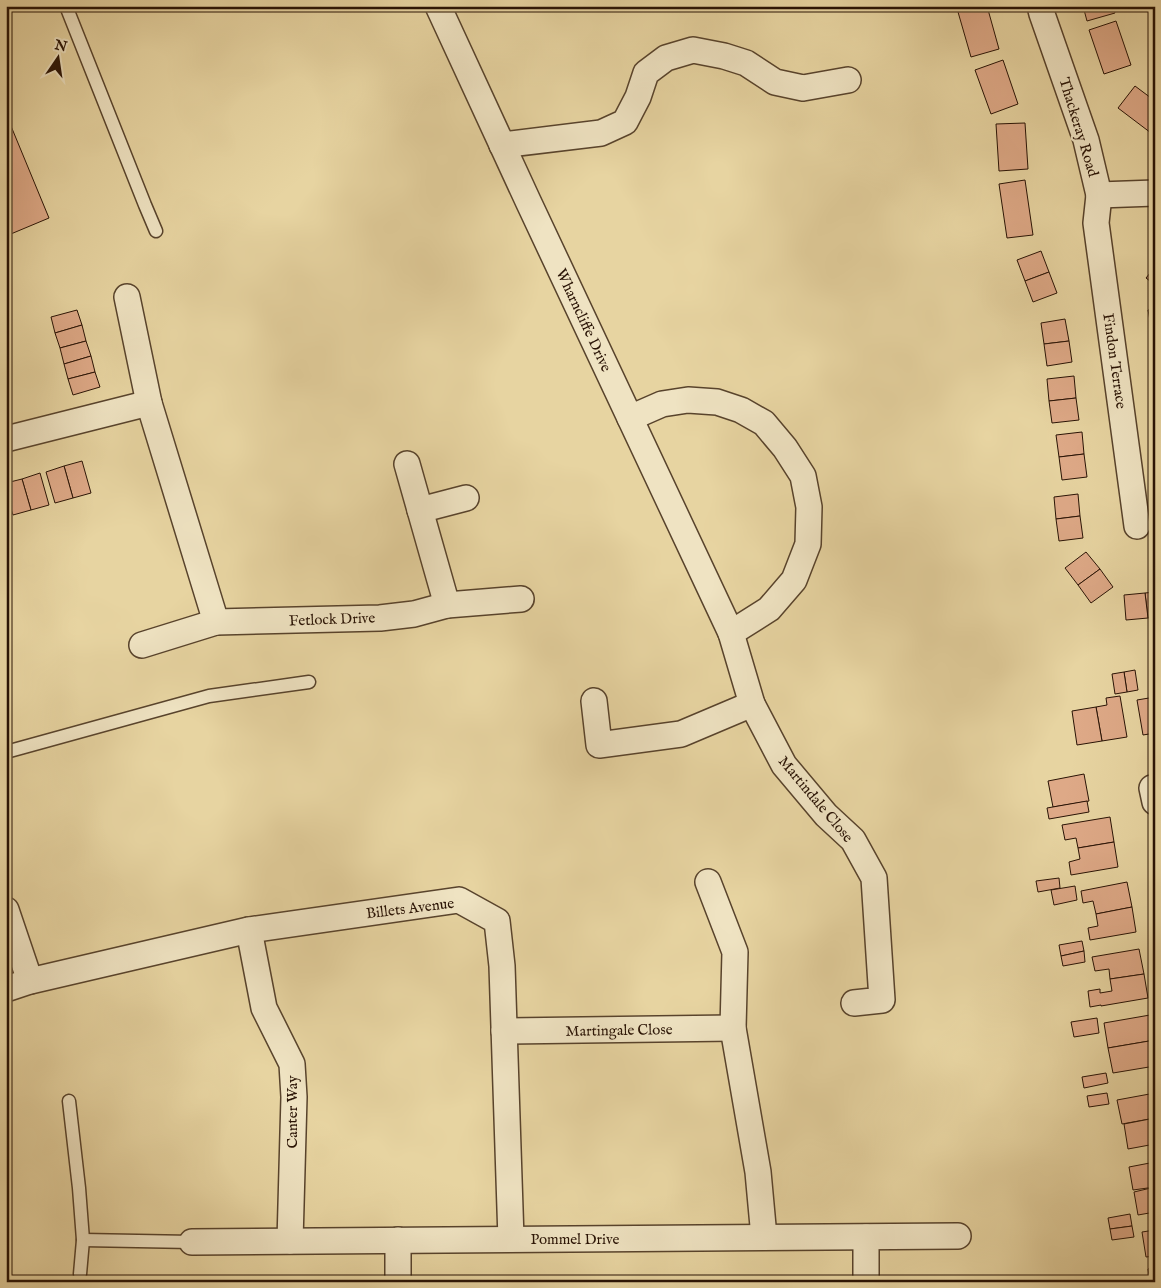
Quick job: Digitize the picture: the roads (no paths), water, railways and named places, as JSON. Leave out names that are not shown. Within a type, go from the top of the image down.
[{"type":"street","name":"Wharncliffe Drive","points":[[438,6],[731,633]]},
{"type":"street","name":"Thackeray Road","points":[[1040,6],[1086,140],[1099,195],[1155,193]]},
{"type":"street","points":[[502,145],[601,132],[624,122],[638,96],[646,73],[666,58],[693,50],[724,56],[746,63],[776,82],[803,88],[848,80]]},
{"type":"street","name":"Findon Terrace","points":[[1099,195],[1096,223],[1137,526]]},
{"type":"street","points":[[127,297],[149,402],[216,622]]},
{"type":"street","points":[[630,418],[662,404],[688,400],[717,402],[741,410],[764,423],[785,448],[803,476],[809,507],[808,544],[794,580],[769,609],[731,633]]},
{"type":"street","points":[[6,439],[149,402]]},
{"type":"street","points":[[407,464],[447,605]]},
{"type":"street","points":[[420,510],[466,498]]},
{"type":"street","name":"Fetlock Drive","points":[[142,645],[216,622],[380,618],[414,614],[447,605],[521,599]]},
{"type":"street","name":"Martindale Close","points":[[731,633],[752,704],[784,765],[826,815],[853,840],[874,878],[882,1000],[854,1003]]},
{"type":"street","points":[[594,701],[599,745],[681,734],[752,704]]},
{"type":"street","points":[[708,882],[735,952],[733,1028],[758,1172],[764,1238]]},
{"type":"street","name":"Billets Avenue","points":[[6,989],[30,981],[249,930],[459,900],[497,921],[502,966],[511,1239]]},
{"type":"street","points":[[6,910],[30,981]]},
{"type":"street","name":"Canter Way","points":[[249,930],[264,1008],[292,1064],[294,1097],[290,1241]]},
{"type":"street","name":"Martingale Close","points":[[504,1031],[733,1028]]},
{"type":"street","name":"Pommel Drive","points":[[192,1242],[958,1236]]},
{"type":"street","points":[[866,1237],[866,1282]]},
{"type":"street","points":[[398,1240],[398,1282]]},
{"type":"lane","points":[[66,6],[156,231]]},
{"type":"lane","points":[[6,752],[209,696],[309,682]]},
{"type":"lane","points":[[69,1101],[83,1240],[80,1274]]},
{"type":"lane","points":[[83,1240],[192,1242]]}]
